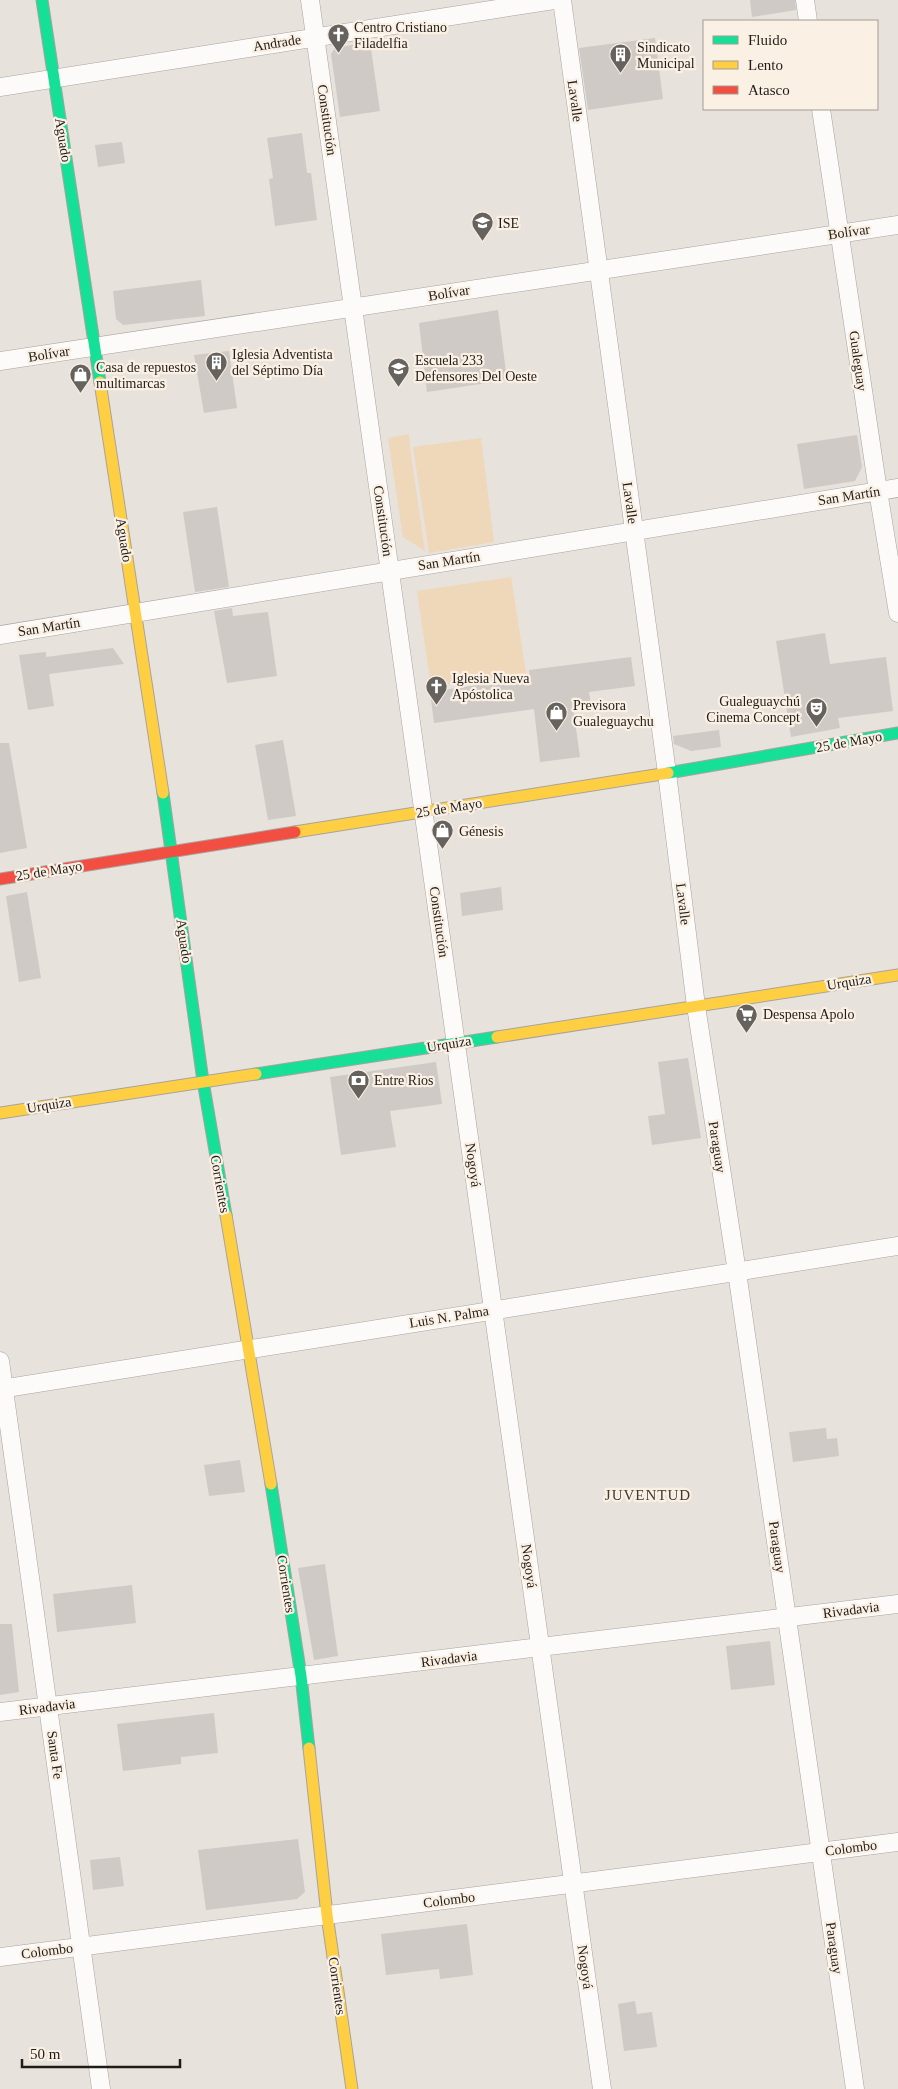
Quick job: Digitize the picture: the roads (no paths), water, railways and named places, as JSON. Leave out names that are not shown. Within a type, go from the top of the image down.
[{"type":"street","name":"Aguado","points":[[42,0],[172,852],[202,1082]]},
{"type":"street","name":"Constitución","points":[[310,0],[455,1043]]},
{"type":"street","name":"Andrade","points":[[0,87],[554,0]]},
{"type":"street","name":"Lavalle","points":[[562,0],[667,773],[696,1006]]},
{"type":"street","points":[[805,0],[808,20]]},
{"type":"street","name":"Gualeguay","points":[[821,110],[898,613]]},
{"type":"street","name":"Bolívar","points":[[0,361],[898,225]]},
{"type":"street","name":"San Martín","points":[[0,635],[898,488]]},
{"type":"street","name":"25 de Mayo","points":[[0,879],[667,773],[898,733]]},
{"type":"street","name":"Urquiza","points":[[0,1113],[898,975]]},
{"type":"street","name":"Paraguay","points":[[696,1006],[737,1272],[855,2089]]},
{"type":"street","name":"Nogoyá","points":[[455,1043],[602,2089]]},
{"type":"street","name":"Corrientes","points":[[202,1082],[249,1349],[301,1676],[327,1915],[352,2089]]},
{"type":"street","name":"Luis N. Palma","points":[[2,1388],[898,1246]]},
{"type":"street","name":"Santa Fe","points":[[0,1361],[2,1388],[101,2089]]},
{"type":"street","name":"Rivadavia","points":[[0,1712],[898,1604]]},
{"type":"street","name":"Colombo","points":[[0,1958],[898,1842]]},
{"type":"place","name":"Centro Cristiano Filadelfia","points":[[338,54]]},
{"type":"place","name":"Sindicato Municipal","points":[[621,74]]},
{"type":"place","name":"ISE","points":[[482,242]]},
{"type":"place","name":"Iglesia Adventista del Séptimo Día","points":[[216,381]]},
{"type":"place","name":"Escuela 233 Defensores Del Oeste","points":[[399,387]]},
{"type":"place","name":"Casa de repuestos multimarcas","points":[[80,394]]},
{"type":"place","name":"Iglesia Nueva Apóstolica","points":[[436,705]]},
{"type":"place","name":"Gualeguaychú Cinema Concept","points":[[816,728]]},
{"type":"place","name":"Previsora Gualeguaychu","points":[[557,732]]},
{"type":"place","name":"Génesis","points":[[443,850]]},
{"type":"place","name":"Despensa Apolo","points":[[747,1033]]},
{"type":"place","name":"Entre Rios","points":[[358,1099]]},
{"type":"district","name":"JUVENTUD","points":[[648,1495]]}]
